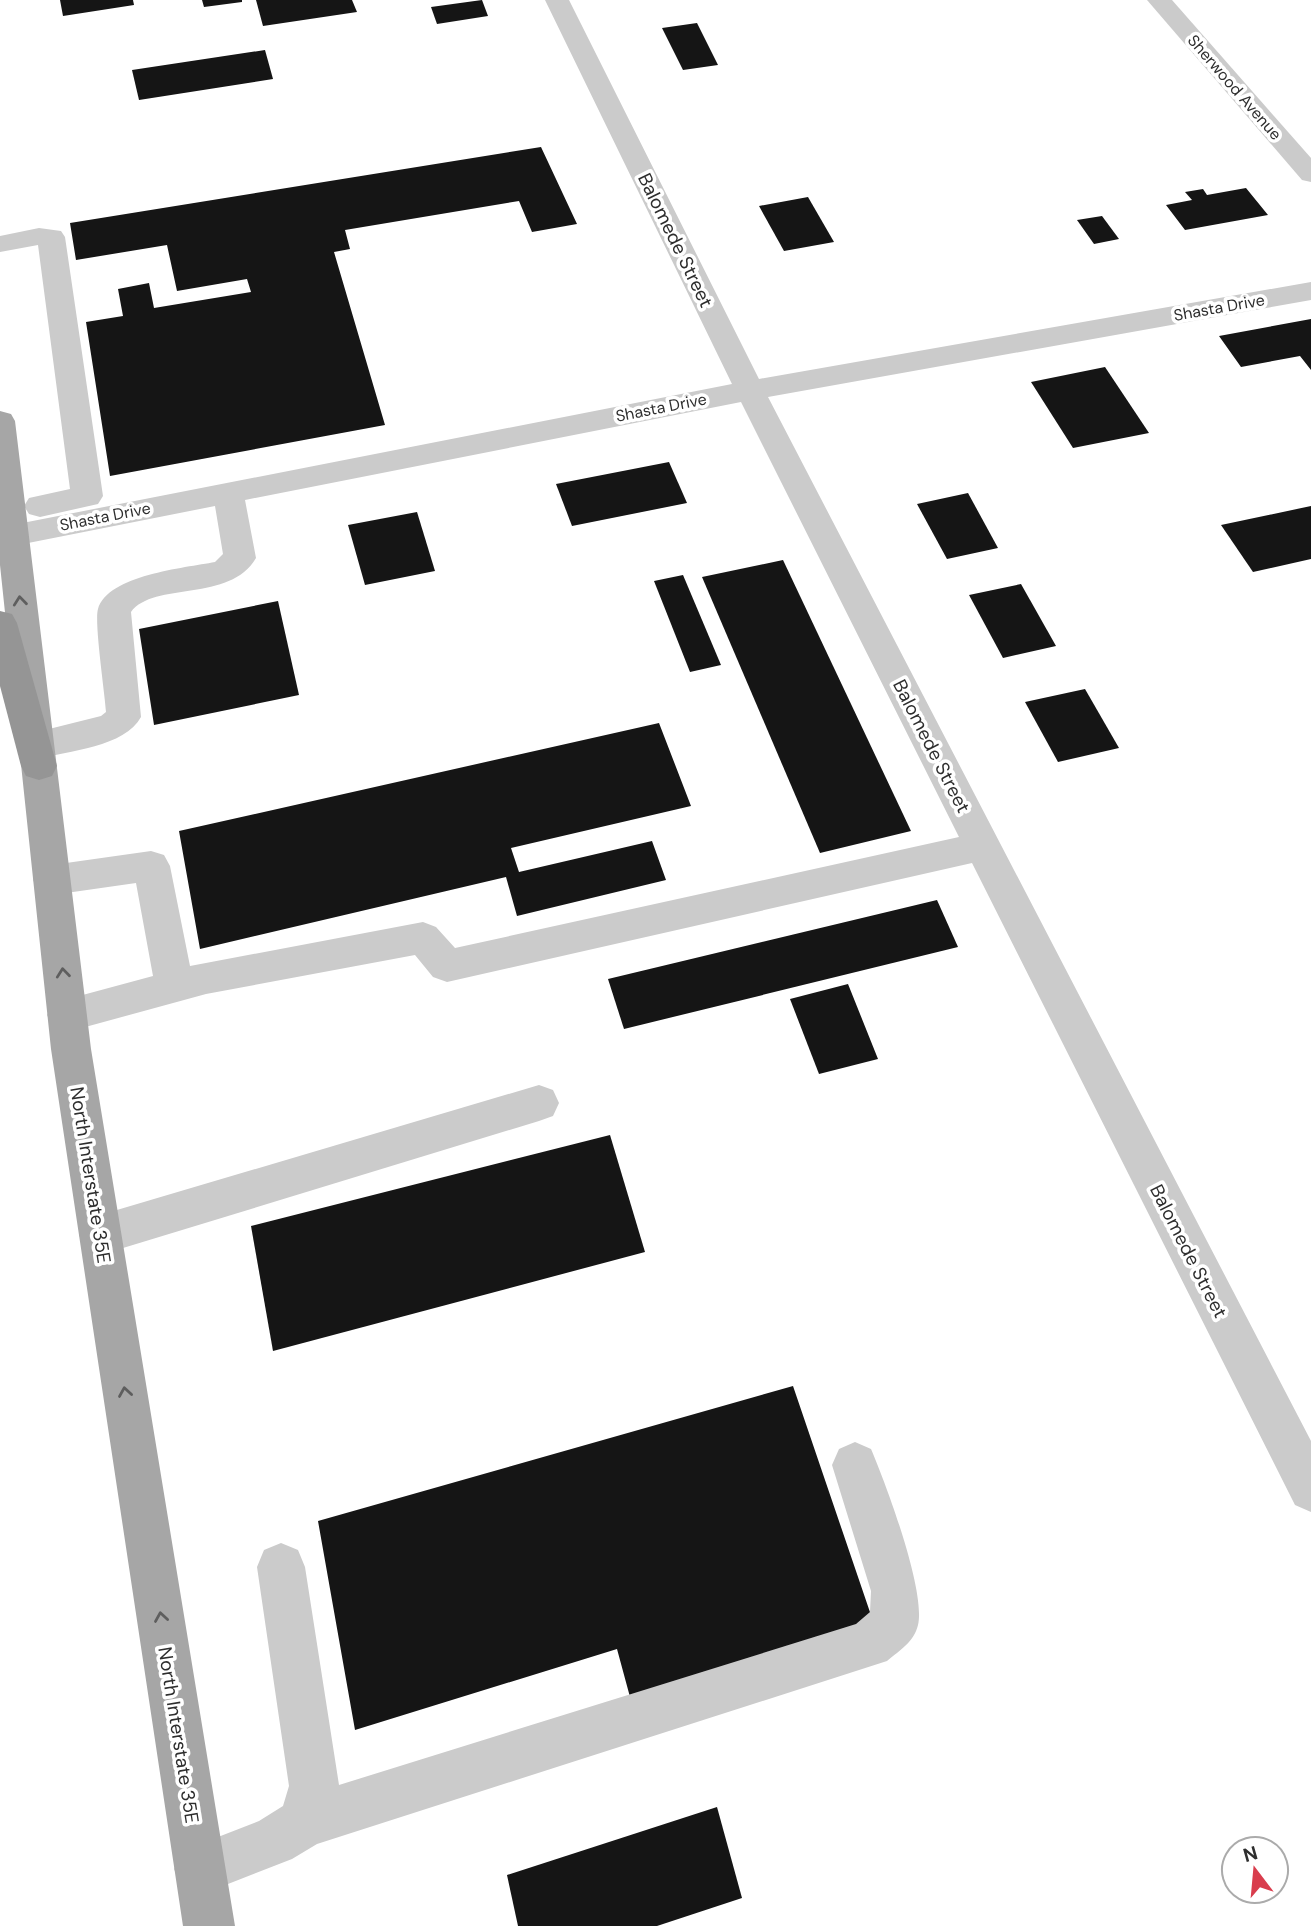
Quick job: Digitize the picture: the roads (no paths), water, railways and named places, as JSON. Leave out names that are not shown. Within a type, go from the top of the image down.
[{"type":"highway","points":[[0,623],[38,756]]},
{"type":"main road","name":"North Interstate 35E","points":[[0,421],[67,1015],[209,1926]]},
{"type":"street","name":"Balomede Street","points":[[557,0],[750,390],[1311,1489]]},
{"type":"street","name":"Sherwood Avenue","points":[[1159,0],[1311,174]]},
{"type":"street","points":[[1281,139],[1310,129]]},
{"type":"street","points":[[0,244],[39,236],[51,237],[87,496],[11,523]]},
{"type":"street","name":"Shasta Drive","points":[[11,523],[228,492],[750,390],[1311,290]]},
{"type":"street","points":[[38,756],[112,727],[124,717],[125,704],[114,610],[124,597],[136,591],[225,571],[240,558],[228,492]]},
{"type":"street","points":[[67,1015],[206,978],[423,938],[447,966],[983,846]]},
{"type":"street","points":[[52,880],[151,866],[175,987]]},
{"type":"street","points":[[100,1235],[539,1103]]},
{"type":"street","points":[[200,1869],[274,1841],[304,1822],[870,1644],[894,1624],[895,1591],[855,1465]]},
{"type":"street","points":[[281,1567],[314,1786],[304,1822]]}]
